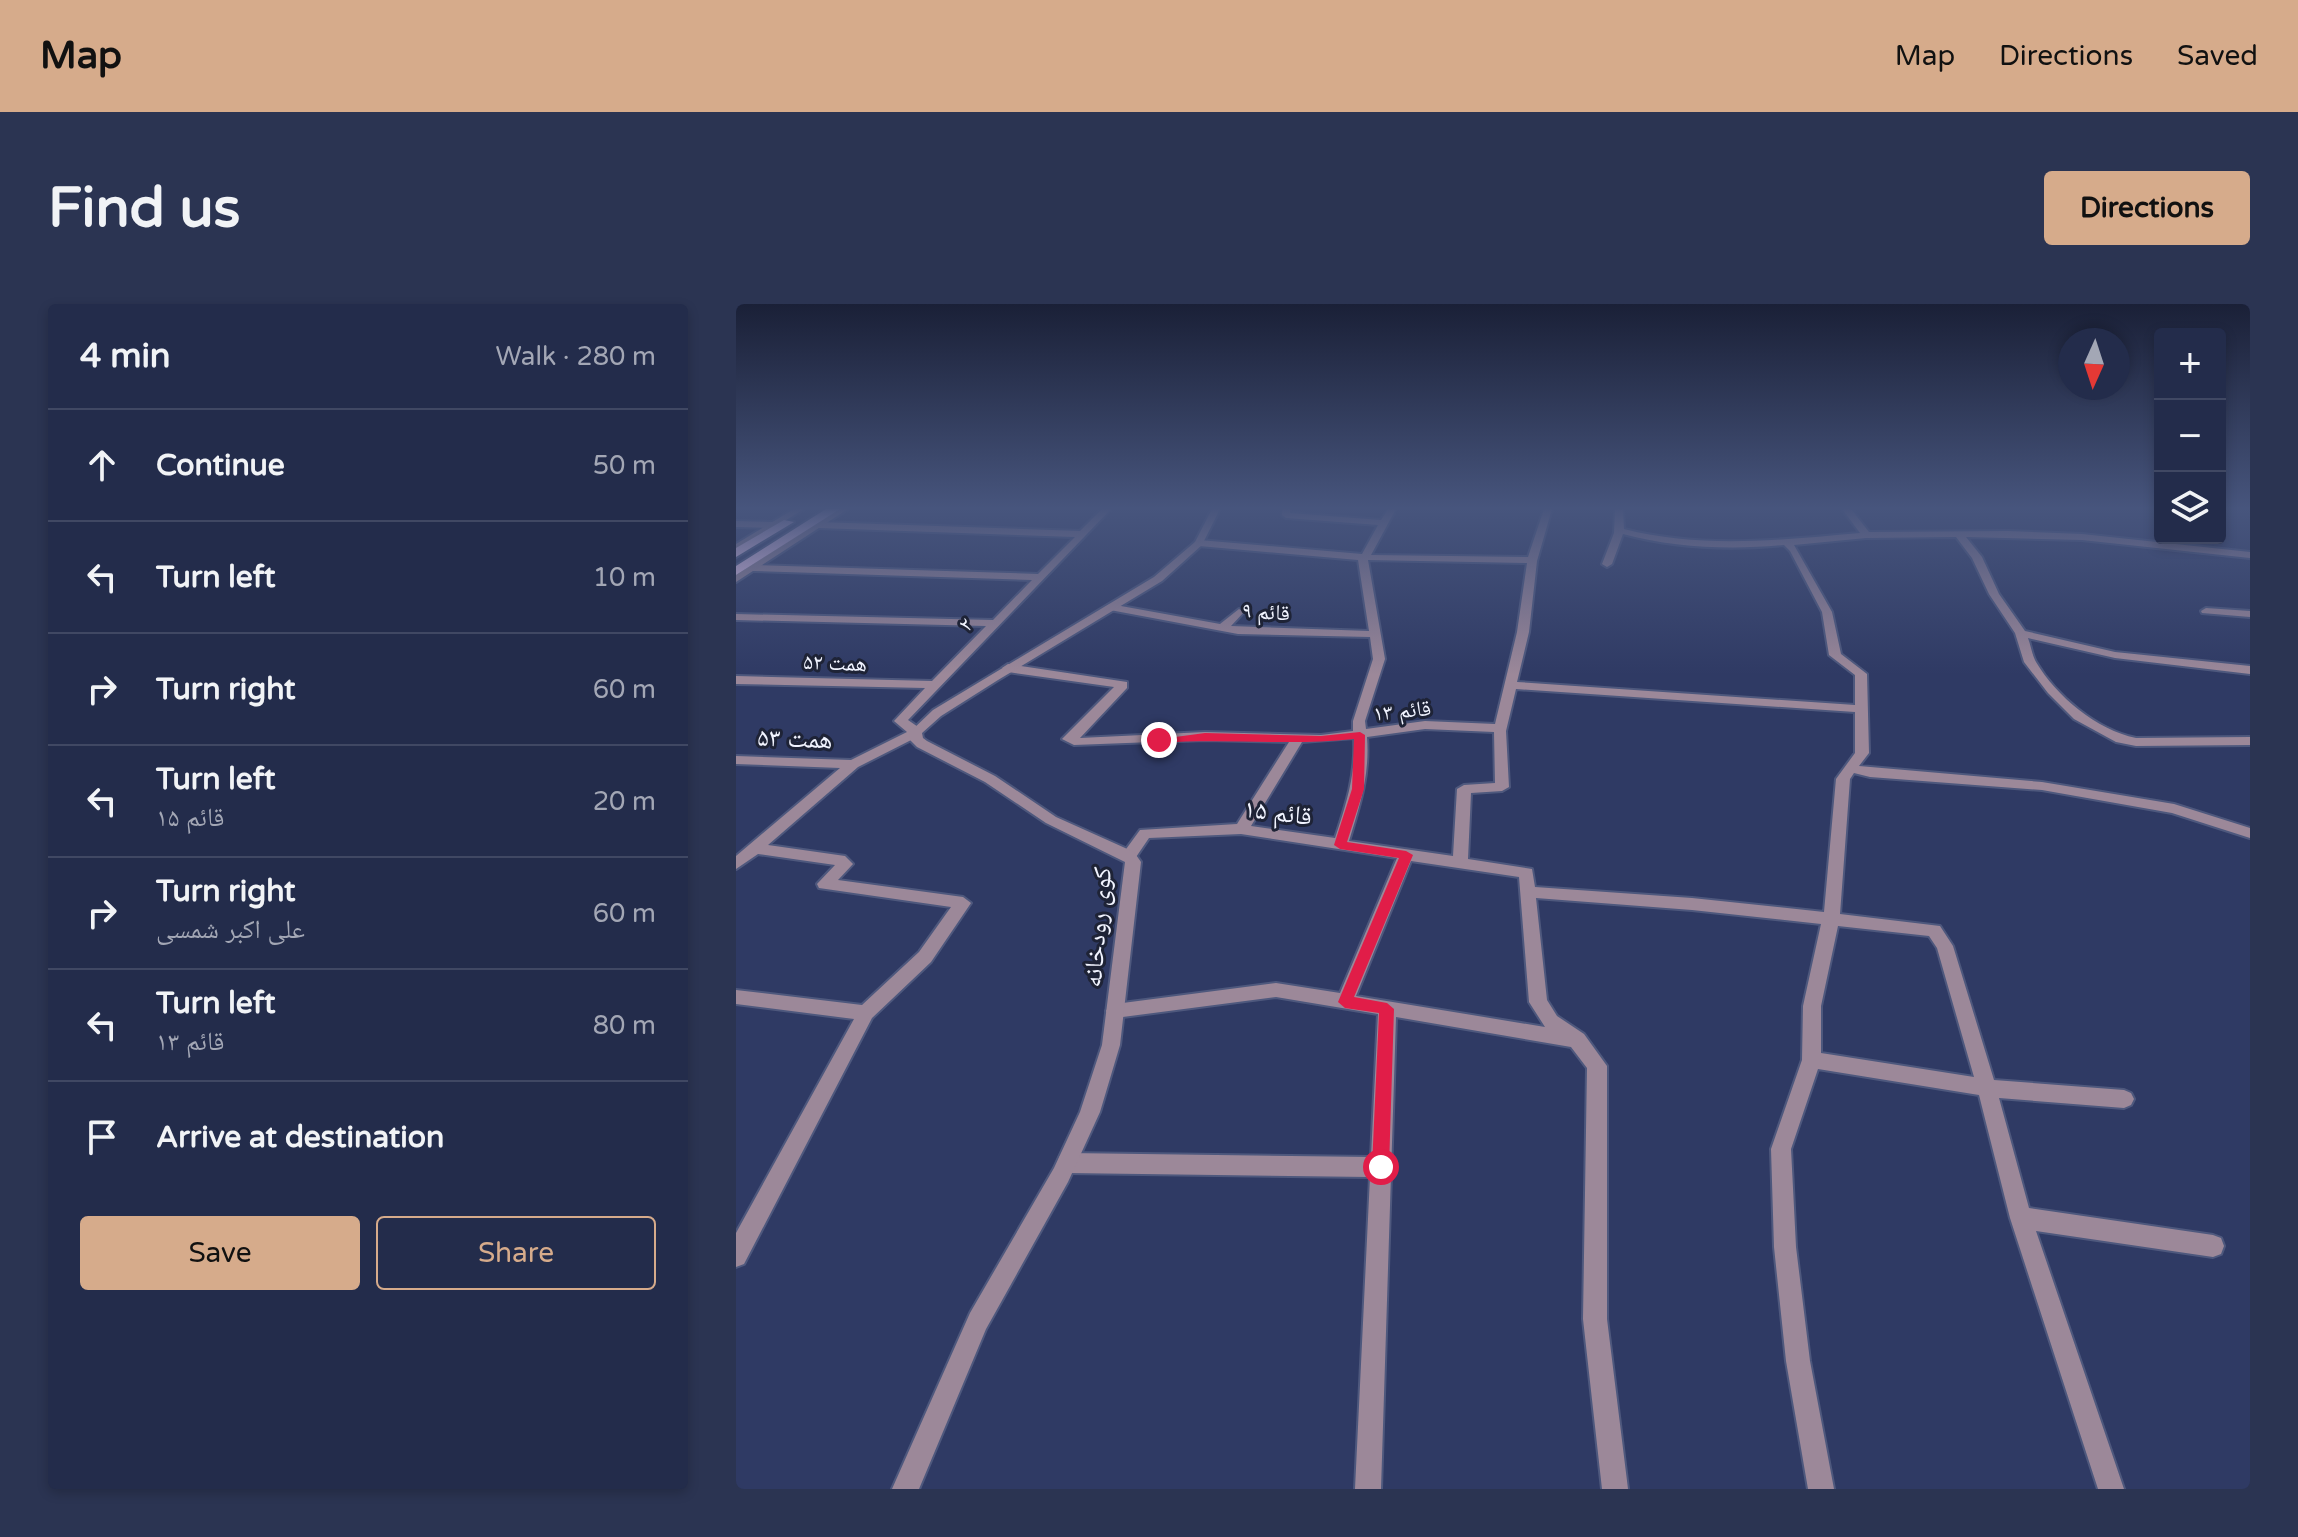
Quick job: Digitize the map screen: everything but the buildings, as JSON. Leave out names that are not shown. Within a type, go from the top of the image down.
[{"type":"street","points":[[736,579],[759,564]]},
{"type":"street","name":"۲","points":[[916,732],[900,721],[1050,564]]},
{"type":"street","points":[[743,856],[853,764],[916,732],[937,713],[1158,579],[1175,564]]},
{"type":"street","points":[[1340,845],[1358,789],[1359,721],[1379,659],[1366,593],[1364,564]]},
{"type":"street","points":[[1460,863],[1464,789],[1502,787],[1501,728],[1523,632],[1531,564]]},
{"type":"street","points":[[1802,564],[1827,612],[1835,655],[1861,674],[1862,753],[1843,779],[1835,899],[1812,1006],[1812,1060],[1781,1149],[1785,1247],[1798,1361],[1821,1489]]},
{"type":"street","points":[[1980,564],[1994,594],[2021,633],[2030,662],[2078,716],[2121,739],[2250,741]]},
{"type":"street","points":[[753,568],[1038,577]]},
{"type":"street","name":"قائم ۹","points":[[1110,607],[1238,631],[1375,634]]},
{"type":"street","points":[[2206,611],[2250,614]]},
{"type":"street","points":[[1224,627],[1239,612]]},
{"type":"street","points":[[736,617],[994,623]]},
{"type":"street","points":[[2021,633],[2115,655],[2250,670]]},
{"type":"street","name":"قائم ۱۳","points":[[1008,668],[1123,685],[1069,739],[1079,742],[1205,736],[1298,739],[1360,735],[1425,725],[1501,728]]},
{"type":"street","name":"همت ۵۲","points":[[736,680],[933,685]]},
{"type":"street","points":[[1510,685],[1861,709]]},
{"type":"street","name":"کوی رودخانه","points":[[905,1489],[978,1321],[1067,1163],[1090,1112],[1111,1045],[1133,862],[1129,856],[1051,820],[990,779],[922,744],[916,739],[916,732]]},
{"type":"street","points":[[1241,829],[1298,739]]},
{"type":"street","name":"همت ۵۳","points":[[736,760],[853,764]]},
{"type":"street","points":[[1850,768],[1870,773],[2042,786],[2174,809],[2250,833]]},
{"type":"street","name":"قائم ۱۵","points":[[1129,856],[1145,833],[1241,829],[1460,863],[1528,883],[1829,921],[1934,930],[1945,946],[1987,1088]]},
{"type":"street","points":[[1345,1002],[1406,855]]},
{"type":"street","points":[[736,1256],[866,1013],[925,957],[963,903],[825,884],[845,864],[840,860],[743,856]]},
{"type":"street","points":[[1528,883],[1538,1002],[1551,1021],[1577,1040],[1597,1066],[1595,1319],[1615,1489]]},
{"type":"street","points":[[1115,1011],[1276,990],[1577,1040]]},
{"type":"street","points":[[736,997],[866,1013]]},
{"type":"street","points":[[1368,1489],[1387,1009]]},
{"type":"street","points":[[1812,1060],[1987,1088],[2124,1099]]},
{"type":"street","points":[[1987,1088],[2021,1218],[2111,1489]]},
{"type":"street","points":[[1067,1163],[1381,1167]]},
{"type":"street","points":[[2021,1218],[2213,1246]]},
{"type":"route","points":[[1159,740],[1205,736],[1321,739],[1360,735],[1362,759],[1358,789],[1340,845],[1406,855],[1345,1002],[1387,1009],[1381,1167]]}]
